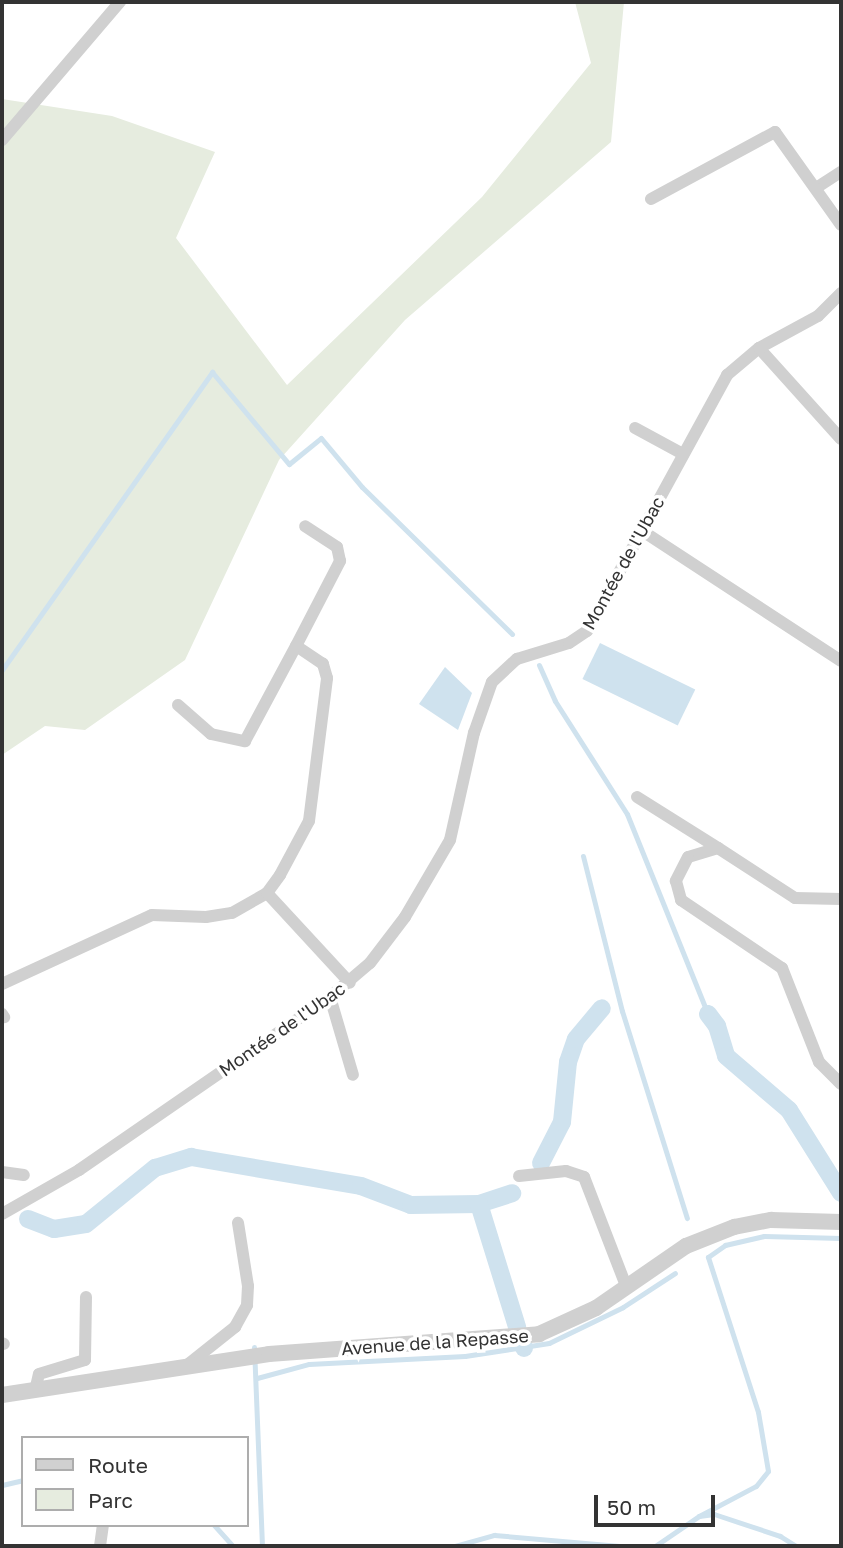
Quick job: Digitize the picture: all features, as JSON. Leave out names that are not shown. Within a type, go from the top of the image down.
[{"type":"street","points":[[2,140],[120,2]]},
{"type":"street","points":[[651,199],[775,132],[841,225]]},
{"type":"street","points":[[816,188],[841,172]]},
{"type":"street","name":"Montée de l'Ubac","points":[[2,1214],[79,1170],[330,997],[349,983],[386,944],[446,850],[474,733],[492,682],[517,659],[583,636],[644,532],[727,375],[759,348],[804,325],[841,293]]},
{"type":"street","points":[[759,348],[841,439]]},
{"type":"street","points":[[635,428],[683,454]]},
{"type":"street","points":[[178,705],[211,734],[245,741],[340,561],[337,547],[305,526]]},
{"type":"street","points":[[644,532],[841,661]]},
{"type":"street","points":[[2,984],[152,915],[224,915],[267,893],[308,827],[327,678],[323,664],[296,646]]},
{"type":"street","points":[[637,797],[794,898],[841,899]]},
{"type":"street","points":[[719,848],[696,852],[685,860],[677,876],[678,897],[782,968],[819,1062],[841,1084]]},
{"type":"street","points":[[267,893],[349,983]]},
{"type":"street","points":[[330,997],[353,1075]]},
{"type":"street","points":[[519,1176],[570,1171],[584,1177],[626,1286]]},
{"type":"street","points":[[2,1172],[24,1175]]},
{"type":"street","name":"Avenue de la Repasse","points":[[2,1395],[269,1354],[529,1336],[566,1325],[686,1246],[734,1227],[771,1220],[841,1222]]},
{"type":"street","points":[[186,1367],[227,1335],[244,1312],[248,1286],[238,1223]]},
{"type":"street","points":[[35,1391],[39,1374],[85,1360],[86,1297]]},
{"type":"street","points":[[100,1546],[103,1527]]},
{"type":"green space","points":[[575,2],[624,2],[611,142],[405,320],[279,460],[185,660],[85,730],[45,726],[2,755],[2,99],[112,116],[215,152],[176,238],[287,385],[482,197],[591,63]]},
{"type":"water","points":[[600,643],[695,689],[678,725],[582,679]]},
{"type":"water","points":[[445,667],[472,693],[458,730],[419,704]]},
{"type":"waterway","points":[[2,670],[212,372],[289,464],[321,438],[362,487],[512,634]]},
{"type":"waterway","points":[[539,665],[555,701],[627,814],[708,1014]]},
{"type":"waterway","points":[[583,856],[622,1011],[687,1218]]},
{"type":"waterway","points":[[541,1163],[562,1122],[568,1062],[576,1039],[602,1008]]},
{"type":"waterway","points":[[708,1014],[717,1026],[726,1056],[789,1110],[841,1193]]},
{"type":"waterway","points":[[28,1219],[54,1229],[86,1224],[155,1168],[191,1157],[361,1186],[411,1205],[479,1204],[517,1327]]},
{"type":"waterway","points":[[479,1204],[512,1193]]},
{"type":"waterway","points":[[699,1516],[756,1486],[768,1471],[758,1412],[708,1257],[725,1245],[764,1236],[841,1238]]},
{"type":"waterway","points":[[257,1378],[309,1364],[465,1356],[549,1343],[623,1307],[675,1273]]},
{"type":"waterway","points":[[254,1347],[262,1546]]},
{"type":"waterway","points":[[2,1485],[21,1480]]},
{"type":"waterway","points":[[655,1546],[699,1516],[714,1514],[780,1536],[796,1546]]},
{"type":"waterway","points":[[216,1527],[233,1546]]},
{"type":"waterway","points":[[455,1546],[494,1535],[620,1546]]}]
